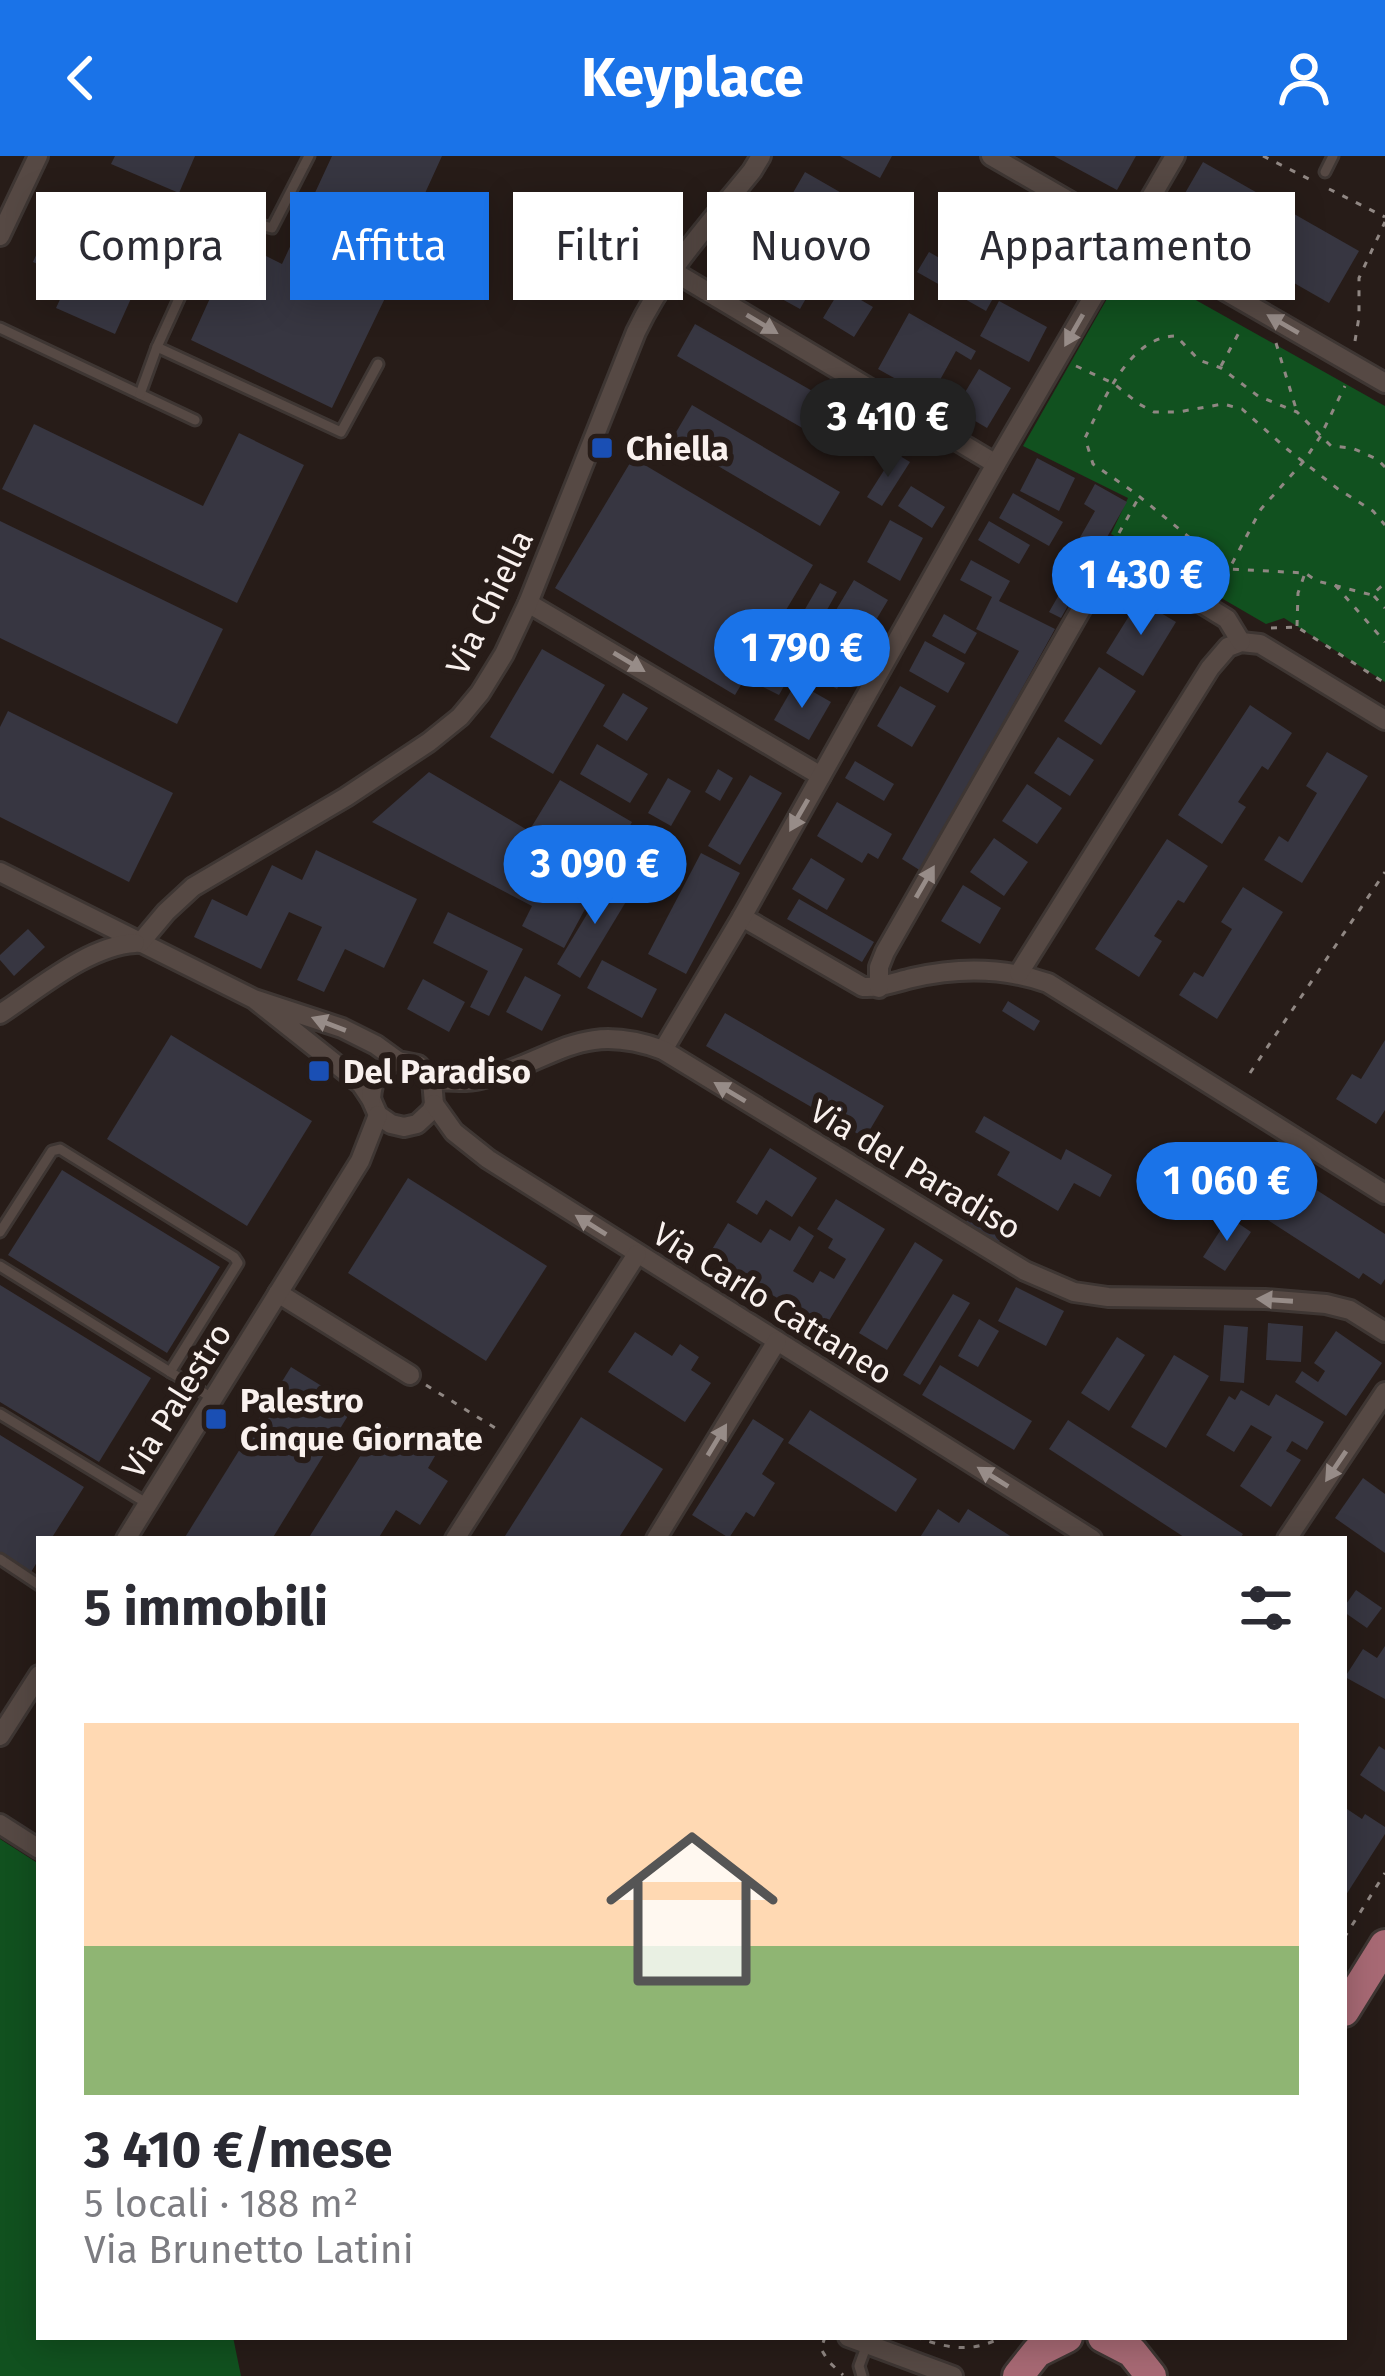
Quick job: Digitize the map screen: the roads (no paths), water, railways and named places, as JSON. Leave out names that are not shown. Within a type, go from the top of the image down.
[{"type":"main road","points":[[1347,2006],[1385,1945]]},
{"type":"main road","points":[[1013,2374],[1037,2352],[1060,2340]]},
{"type":"main road","points":[[1108,2340],[1132,2353],[1151,2376]]},
{"type":"main road","points":[[1151,2376],[1157,2340]]},
{"type":"street","points":[[0,236],[38,156]]},
{"type":"street","name":"Via Chiella","points":[[683,255],[761,156]]},
{"type":"street","points":[[991,156],[1053,192]]},
{"type":"street","points":[[1154,192],[1175,156]]},
{"type":"street","points":[[683,277],[997,464]]},
{"type":"street","name":"Via Chiella","points":[[140,943],[194,887],[429,742],[480,693],[528,603],[652,300]]},
{"type":"street","points":[[663,1050],[1092,300]]},
{"type":"street","points":[[1241,300],[1385,382]]},
{"type":"street","points":[[879,988],[885,952],[1115,550],[1227,619],[1241,642]]},
{"type":"street","points":[[528,603],[821,776]]},
{"type":"street","points":[[1019,973],[1228,646],[1241,642],[1270,648],[1385,720]]},
{"type":"street","points":[[0,872],[254,999],[342,1028],[398,1061],[418,1065],[432,1080],[434,1104],[417,1124],[398,1126],[375,1107],[352,1076],[254,999]]},
{"type":"street","points":[[742,917],[863,987],[982,970],[1019,973],[1048,983],[1385,1194]]},
{"type":"street","points":[[0,1014],[96,952],[115,944],[140,943]]},
{"type":"street","name":"Via del Paradiso","points":[[432,1080],[477,1080],[581,1040],[619,1038],[663,1050],[1025,1270],[1074,1292],[1326,1304],[1350,1310],[1385,1332]]},
{"type":"street","points":[[375,1107],[376,1076],[398,1061]]},
{"type":"street","name":"Via Carlo Cattaneo","points":[[434,1104],[454,1132],[488,1159],[1087,1536]]},
{"type":"street","name":"Via Palestro","points":[[361,1159],[375,1107]]},
{"type":"street","name":"Via Palestro","points":[[128,1536],[361,1159],[398,1126]]},
{"type":"street","points":[[457,1536],[637,1254]]},
{"type":"street","points":[[278,1293],[410,1375]]},
{"type":"street","points":[[658,1536],[777,1341]]},
{"type":"street","points":[[1289,1536],[1385,1392]]},
{"type":"street","points":[[0,1736],[36,1680]]},
{"type":"street","points":[[0,1823],[36,1847]]},
{"type":"street","points":[[858,2341],[946,2375]]},
{"type":"lane","points":[[140,394],[218,213],[272,228],[310,156]]},
{"type":"lane","points":[[1325,172],[1333,156]]},
{"type":"lane","points":[[0,328],[195,420]]},
{"type":"lane","points":[[157,346],[341,432],[378,364]]},
{"type":"lane","points":[[0,1232],[52,1151],[60,1149],[234,1257],[238,1263],[170,1372]]},
{"type":"lane","points":[[0,1266],[212,1398]]},
{"type":"lane","points":[[0,1414],[148,1504]]},
{"type":"lane","points":[[0,1559],[36,1583]]},
{"type":"lane","points":[[858,2341],[862,2376]]},
{"type":"place","name":"Chiella","points":[[602,448]]},
{"type":"place","name":"Del Paradiso","points":[[319,1071]]},
{"type":"place","name":"Palestro Cinque Giornate","points":[[216,1419]]}]
